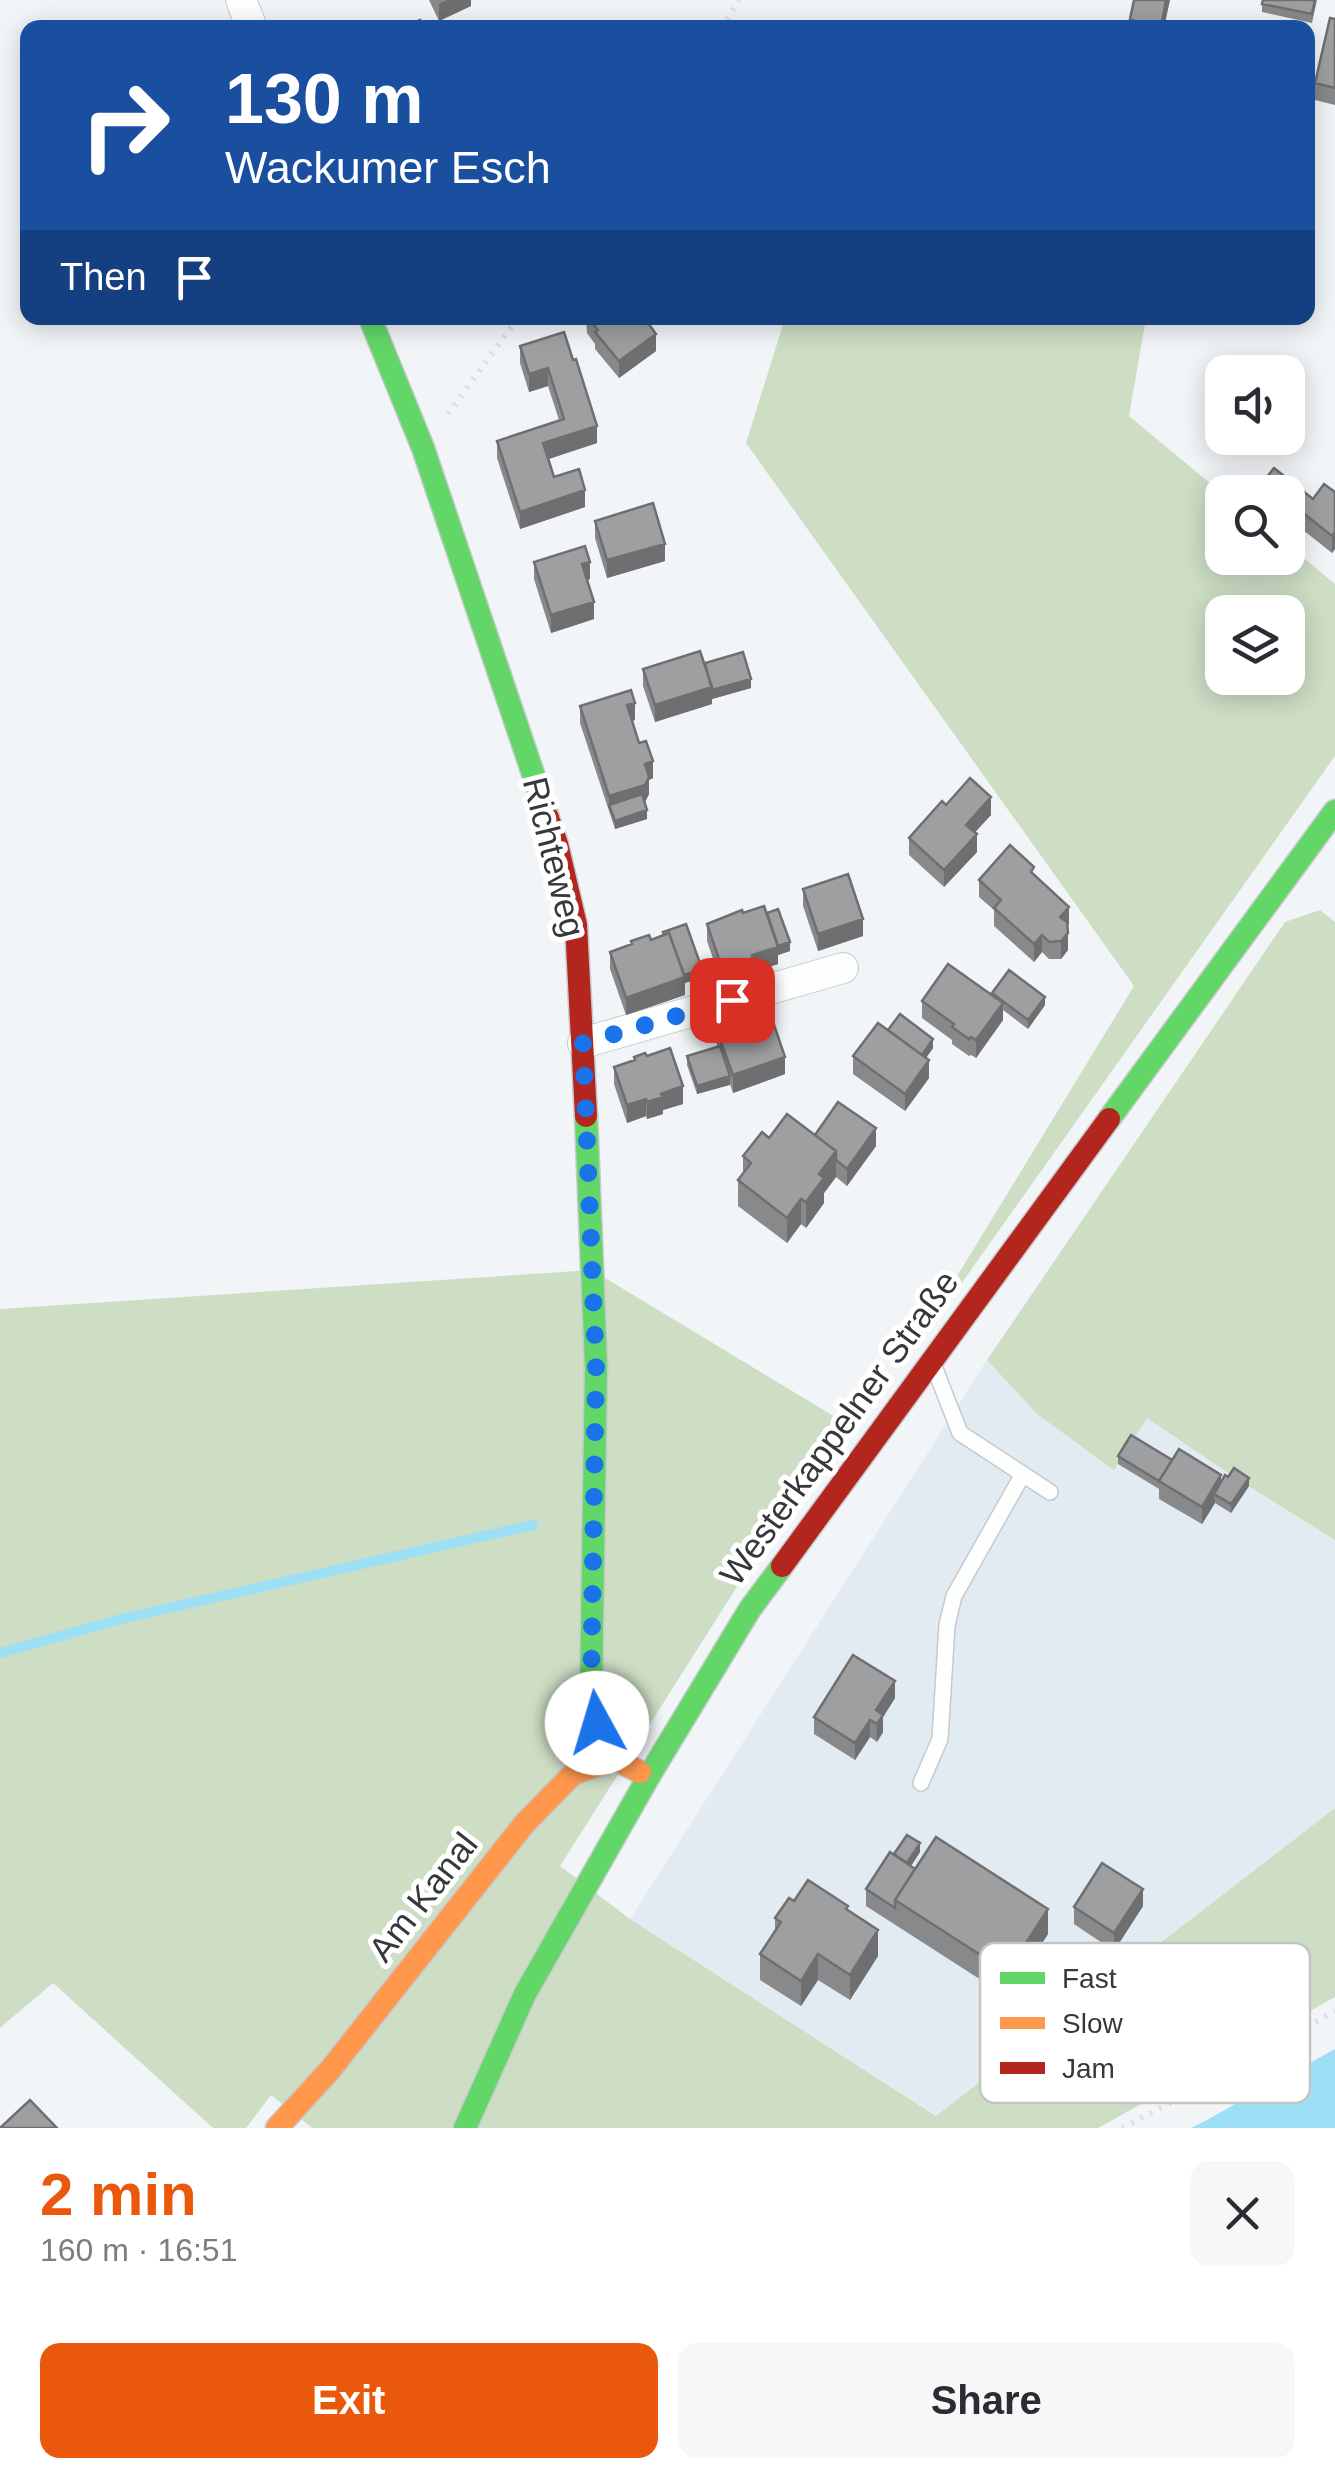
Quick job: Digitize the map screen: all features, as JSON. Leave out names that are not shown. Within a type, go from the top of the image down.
[{"type":"street","name":"Richteweg","points":[[373,325],[423,448],[557,844],[576,925],[596,1366],[591,1693],[597,1723],[614,1759]]},
{"type":"street","name":"Westerkappelner Straße","points":[[465,2128],[525,1994],[750,1609],[1335,811]]},
{"type":"street","points":[[583,1043],[843,968]]},
{"type":"street","points":[[614,1759],[649,1776]]},
{"type":"street","name":"Am Kanal","points":[[277,2128],[330,2070],[525,1823],[573,1774],[614,1759]]},
{"type":"lane","points":[[932,1360],[960,1432],[1050,1492]]},
{"type":"lane","points":[[921,1783],[940,1739],[947,1625],[954,1596],[1023,1474]]},
{"type":"path","points":[[423,448],[513,325]]},
{"type":"path","points":[[1310,2025],[1335,2011]]},
{"type":"path","points":[[1122,2128],[1170,2103]]},
{"type":"shaded area","points":[[987,1360],[1037,1414],[1118,1464],[1147,1418],[1335,1540],[1335,1808],[1161,1943],[980,1943],[980,2083],[937,2116],[630,1919]]},
{"type":"green space","points":[[783,325],[1145,325],[1129,416],[1205,479],[1205,575],[1305,575],[1305,559],[1335,584],[1335,756],[898,1373],[1134,986],[746,443]]},
{"type":"green space","points":[[1320,910],[1335,922],[1335,1540],[1147,1418],[1114,1470],[1037,1414],[987,1360],[1285,922]]},
{"type":"green space","points":[[592,1270],[842,1421],[560,1866],[630,1919],[936,2116],[980,2082],[980,2103],[1143,2103],[1098,2128],[312,2128],[271,2095],[246,2128],[213,2128],[53,1983],[0,2028],[0,1309]]},
{"type":"green space","points":[[1335,1808],[1335,1997],[1310,2011],[1310,1943],[1160,1943]]},
{"type":"water","points":[[1335,2049],[1335,2128],[1191,2128],[1237,2103],[1310,2103],[1310,2063]]},
{"type":"building","points":[[1134,0],[1166,0],[1162,20],[1130,19]]},
{"type":"building","points":[[1263,0],[1315,0],[1312,14],[1262,4]]},
{"type":"building","points":[[1330,18],[1335,19],[1335,88],[1315,83]]},
{"type":"building","points":[[594,325],[649,325],[656,334],[619,361],[595,332],[598,330]]},
{"type":"building","points":[[564,332],[597,426],[543,443],[554,477],[579,469],[585,490],[520,512],[497,441],[564,419],[548,368],[529,374],[520,346]]},
{"type":"building","points":[[1324,484],[1335,492],[1332,536],[1305,515],[1305,493],[1313,499]]},
{"type":"building","points":[[653,503],[665,544],[607,560],[595,521]]},
{"type":"building","points":[[585,546],[590,562],[582,564],[594,602],[551,615],[534,562]]},
{"type":"building","points":[[700,651],[712,687],[655,705],[643,669]]},
{"type":"building","points":[[743,652],[751,679],[712,690],[705,663]]},
{"type":"building","points":[[631,690],[635,703],[627,705],[639,743],[646,741],[653,761],[645,764],[649,777],[645,785],[609,796],[580,706]]},
{"type":"building","points":[[970,778],[991,797],[966,825],[977,834],[944,870],[909,838],[942,801],[946,805]]},
{"type":"building","points":[[642,794],[647,810],[615,821],[609,805]]},
{"type":"building","points":[[1010,845],[1034,867],[1031,872],[1069,907],[1060,917],[1067,922],[1068,933],[1061,941],[1049,942],[1042,935],[1034,944],[994,908],[1001,900],[979,880]]},
{"type":"building","points":[[848,874],[863,919],[818,934],[803,889]]},
{"type":"building","points":[[764,906],[778,947],[721,965],[707,924]]},
{"type":"building","points":[[778,909],[790,942],[778,946],[767,913]]},
{"type":"building","points":[[686,924],[702,969],[684,975],[669,933],[663,932]]},
{"type":"building","points":[[669,933],[685,977],[626,998],[610,952],[649,935],[651,940]]},
{"type":"building","points":[[948,964],[1003,1003],[976,1040],[952,1027],[954,1024],[922,1001]]},
{"type":"building","points":[[1009,970],[1045,997],[1028,1020],[992,993]]},
{"type":"building","points":[[769,1010],[785,1057],[733,1075],[716,1028]]},
{"type":"building","points":[[900,1014],[933,1039],[922,1055],[888,1030]]},
{"type":"building","points":[[878,1023],[929,1060],[905,1094],[853,1056]]},
{"type":"building","points":[[720,1046],[730,1076],[697,1086],[687,1056]]},
{"type":"building","points":[[670,1048],[683,1086],[661,1094],[663,1097],[627,1105],[614,1067],[645,1053],[647,1056]]},
{"type":"building","points":[[838,1102],[876,1128],[847,1169],[836,1160],[836,1151],[815,1135]]},
{"type":"building","points":[[787,1114],[836,1151],[819,1174],[824,1178],[806,1202],[801,1199],[787,1218],[738,1180],[751,1163],[743,1156],[762,1132],[769,1138]]},
{"type":"building","points":[[1131,1435],[1172,1460],[1159,1481],[1118,1456]]},
{"type":"building","points":[[1179,1449],[1221,1475],[1202,1507],[1159,1481]]},
{"type":"building","points":[[1234,1468],[1249,1478],[1231,1504],[1214,1494]]},
{"type":"building","points":[[853,1655],[895,1681],[876,1710],[883,1715],[877,1724],[870,1720],[855,1743],[814,1717]]},
{"type":"building","points":[[907,1835],[920,1843],[907,1863],[894,1854]]},
{"type":"building","points":[[936,1837],[1048,1909],[1026,1943],[980,1943],[980,1955],[895,1900]]},
{"type":"building","points":[[890,1852],[915,1869],[895,1900],[895,1908],[866,1889]]},
{"type":"building","points":[[1102,1863],[1143,1889],[1114,1933],[1074,1907]]},
{"type":"building","points":[[808,1880],[878,1930],[850,1975],[818,1954],[801,1981],[760,1954],[781,1922],[775,1918],[789,1898],[794,1901]]},
{"type":"building","points":[[30,2100],[57,2128],[0,2128]]},
{"type":"waterway","points":[[0,1653],[125,1618],[533,1525]]},
{"type":"traffic: fast","points":[[373,325],[423,448],[548,818]]},
{"type":"traffic: fast","points":[[1109,1119],[1335,811]]},
{"type":"traffic: fast","points":[[586,1116],[596,1366],[591,1693],[597,1723],[615,1759]]},
{"type":"traffic: fast","points":[[465,2128],[525,1994],[649,1776],[750,1609],[782,1566]]},
{"type":"traffic: slow","points":[[277,2128],[330,2070],[525,1823],[573,1774],[615,1759],[640,1772]]},
{"type":"traffic: jam","points":[[548,818],[576,925],[586,1116]]},
{"type":"traffic: jam","points":[[782,1566],[1109,1119]]},
{"type":"route","points":[[597,1723],[591,1693],[596,1366],[583,1043],[732,1000]]}]
